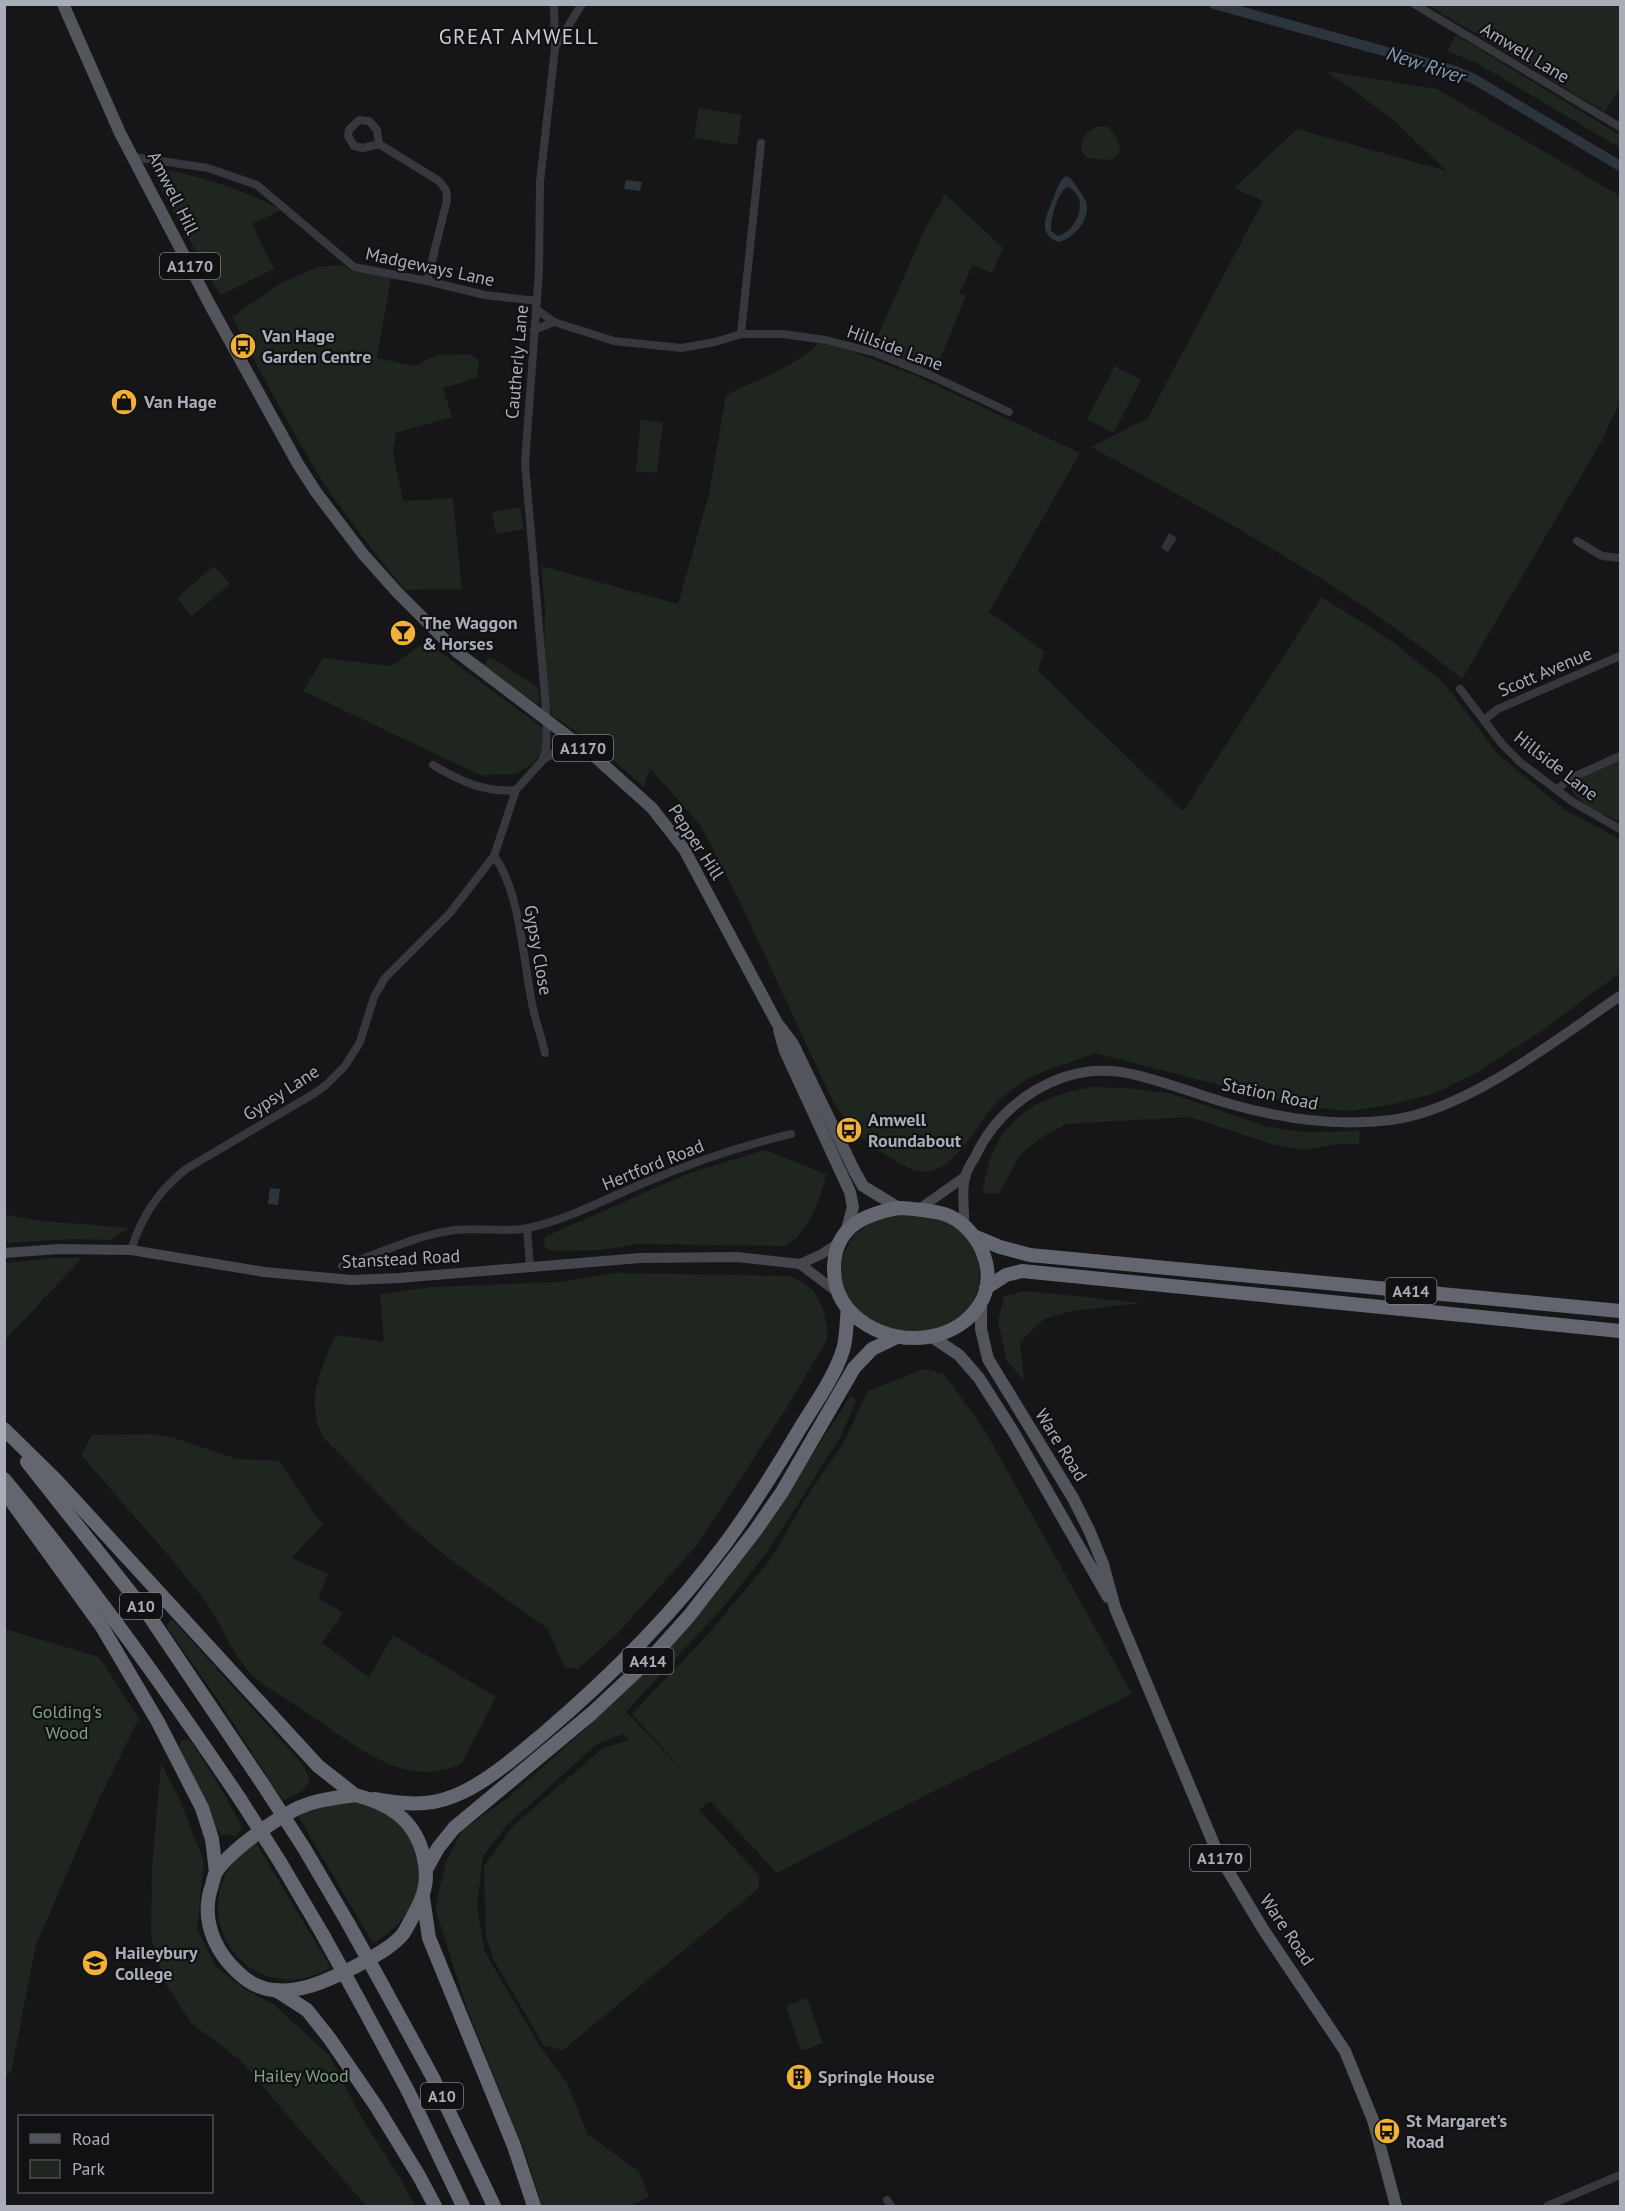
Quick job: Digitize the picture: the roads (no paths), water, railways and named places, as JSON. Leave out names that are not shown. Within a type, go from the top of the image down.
[{"type":"highway","points":[[899,1208],[919,1209],[946,1215],[976,1237],[985,1255],[986,1288],[981,1303],[960,1324],[932,1337],[897,1337],[876,1330],[860,1321],[848,1309],[837,1292],[834,1259],[838,1243],[847,1229],[878,1211],[899,1208]]},
{"type":"highway","name":"A414","points":[[976,1237],[1000,1247],[1030,1255],[1620,1311]]},
{"type":"highway","name":"A414","points":[[986,1288],[1006,1275],[1022,1271],[1620,1331]]},
{"type":"highway","name":"A414","points":[[374,1799],[419,1805],[442,1800],[466,1790],[531,1743],[624,1661],[697,1580],[766,1485],[837,1364],[845,1340],[848,1309]]},
{"type":"highway","name":"A414","points":[[426,1868],[454,1828],[591,1714],[654,1655],[755,1531],[782,1492],[854,1368],[872,1349],[897,1337]]},
{"type":"highway","points":[[4,1429],[56,1479],[318,1766],[355,1795]]},
{"type":"highway","name":"A10","points":[[4,1436],[48,1487],[150,1617],[304,1848],[432,2076],[494,2206]]},
{"type":"highway","name":"A10","points":[[4,1479],[47,1531],[147,1662],[280,1862],[323,1935],[408,2091],[463,2206]]},
{"type":"highway","points":[[4,1491],[102,1627],[158,1722],[202,1808],[212,1839],[216,1872]]},
{"type":"highway","points":[[276,1990],[303,1988],[330,1980],[382,1952],[403,1934],[423,1899],[426,1868],[420,1841],[409,1823],[395,1810],[374,1799],[355,1795],[320,1800],[294,1810],[246,1841],[216,1872],[209,1892],[206,1911],[210,1931],[232,1969],[253,1984],[276,1990],[307,2010],[330,2039],[376,2106],[435,2206]]},
{"type":"highway","points":[[423,1899],[429,1938],[514,2146],[534,2206]]},
{"type":"main road","name":"Amwell Hill","points":[[63,4],[120,133],[210,305],[280,433],[310,483],[335,517]]},
{"type":"main road","name":"Pepper Hill","points":[[335,517],[381,575],[436,634],[623,780],[669,828],[694,867],[777,1023],[794,1044],[863,1186],[884,1201],[899,1208]]},
{"type":"main road","name":"Station Road","points":[[964,1227],[962,1200],[966,1176],[982,1140],[997,1120],[1021,1099],[1048,1084],[1084,1072],[1120,1072],[1276,1116],[1313,1121],[1356,1122],[1393,1119],[1432,1110],[1473,1091],[1537,1053],[1620,996]]},
{"type":"main road","name":"Pepper Hill","points":[[777,1023],[785,1051],[850,1192],[852,1215],[847,1229]]},
{"type":"main road","points":[[919,1209],[966,1176]]},
{"type":"main road","points":[[837,1292],[800,1264],[822,1254],[838,1243]]},
{"type":"main road","name":"Stanstead Road","points":[[4,1253],[59,1249],[131,1250],[264,1272],[327,1279],[399,1278],[640,1258],[737,1257],[800,1264]]},
{"type":"main road","name":"Ware Road","points":[[981,1303],[981,1329],[988,1359],[1078,1509],[1103,1564],[1115,1608]]},
{"type":"main road","name":"Ware Road","points":[[932,1337],[959,1355],[979,1378],[1014,1432],[1115,1608],[1218,1854],[1263,1929],[1345,2051],[1374,2120],[1396,2206]]},
{"type":"street","name":"Cautherly Lane","points":[[547,721],[525,463],[539,271],[540,183],[555,48],[554,4]]},
{"type":"street","points":[[555,48],[582,4]]},
{"type":"street","name":"Amwell Lane","points":[[1414,4],[1620,127]]},
{"type":"street","points":[[379,144],[377,130],[369,121],[359,120],[349,130],[348,136],[354,146],[363,148],[379,144],[439,181],[446,190],[447,200],[427,280]]},
{"type":"street","points":[[741,334],[761,143]]},
{"type":"street","name":"Madgeways Lane","points":[[134,157],[208,168],[257,184],[354,267],[427,280],[536,305]]},
{"type":"street","name":"Hillside Lane","points":[[536,305],[554,322],[614,341],[681,348],[715,342],[741,334],[783,334],[809,337],[876,353],[937,378],[1009,412]]},
{"type":"street","points":[[534,330],[554,322]]},
{"type":"street","points":[[1577,541],[1602,556],[1620,558]]},
{"type":"street","name":"Scott Avenue","points":[[1484,720],[1498,709],[1620,656]]},
{"type":"street","name":"Hillside Lane","points":[[1460,689],[1502,744],[1521,763],[1591,813],[1620,829]]},
{"type":"street","points":[[542,761],[546,750],[547,721]]},
{"type":"street","name":"Gypsy Lane","points":[[131,1250],[143,1219],[158,1194],[170,1182],[194,1164],[315,1093],[345,1066],[360,1042],[378,987],[400,961],[450,913],[494,856],[516,789],[542,761],[572,739]]},
{"type":"street","points":[[1558,789],[1569,779],[1620,756]]},
{"type":"street","points":[[434,765],[470,784],[492,790],[516,789]]},
{"type":"street","name":"Gypsy Close","points":[[494,856],[503,868],[511,890],[534,1010],[545,1053]]},
{"type":"street","name":"Hertford Road","points":[[342,1266],[413,1241],[453,1230],[527,1228],[699,1161],[791,1134]]},
{"type":"street","points":[[527,1228],[530,1267]]},
{"type":"street","points":[[1547,2206],[1620,2175]]},
{"type":"waterway","name":"New River","points":[[1214,4],[1456,71],[1474,79],[1620,166]]},
{"type":"place","name":"Van Hage Garden Centre","points":[[243,346]]},
{"type":"place","name":"Van Hage","points":[[124,402]]},
{"type":"place","name":"The Waggon & Horses","points":[[403,633]]},
{"type":"place","name":"Amwell Roundabout","points":[[849,1130]]},
{"type":"place","name":"Haileybury College","points":[[95,1963]]},
{"type":"place","name":"Springle House","points":[[799,2077]]},
{"type":"place","name":"St Margaret's Road","points":[[1387,2131]]},
{"type":"district","name":"GREAT AMWELL","points":[[519,37]]},
{"type":"park label","name":"Golding's Wood","points":[[67,1722]]},
{"type":"park label","name":"Hailey Wood","points":[[301,2076]]}]
